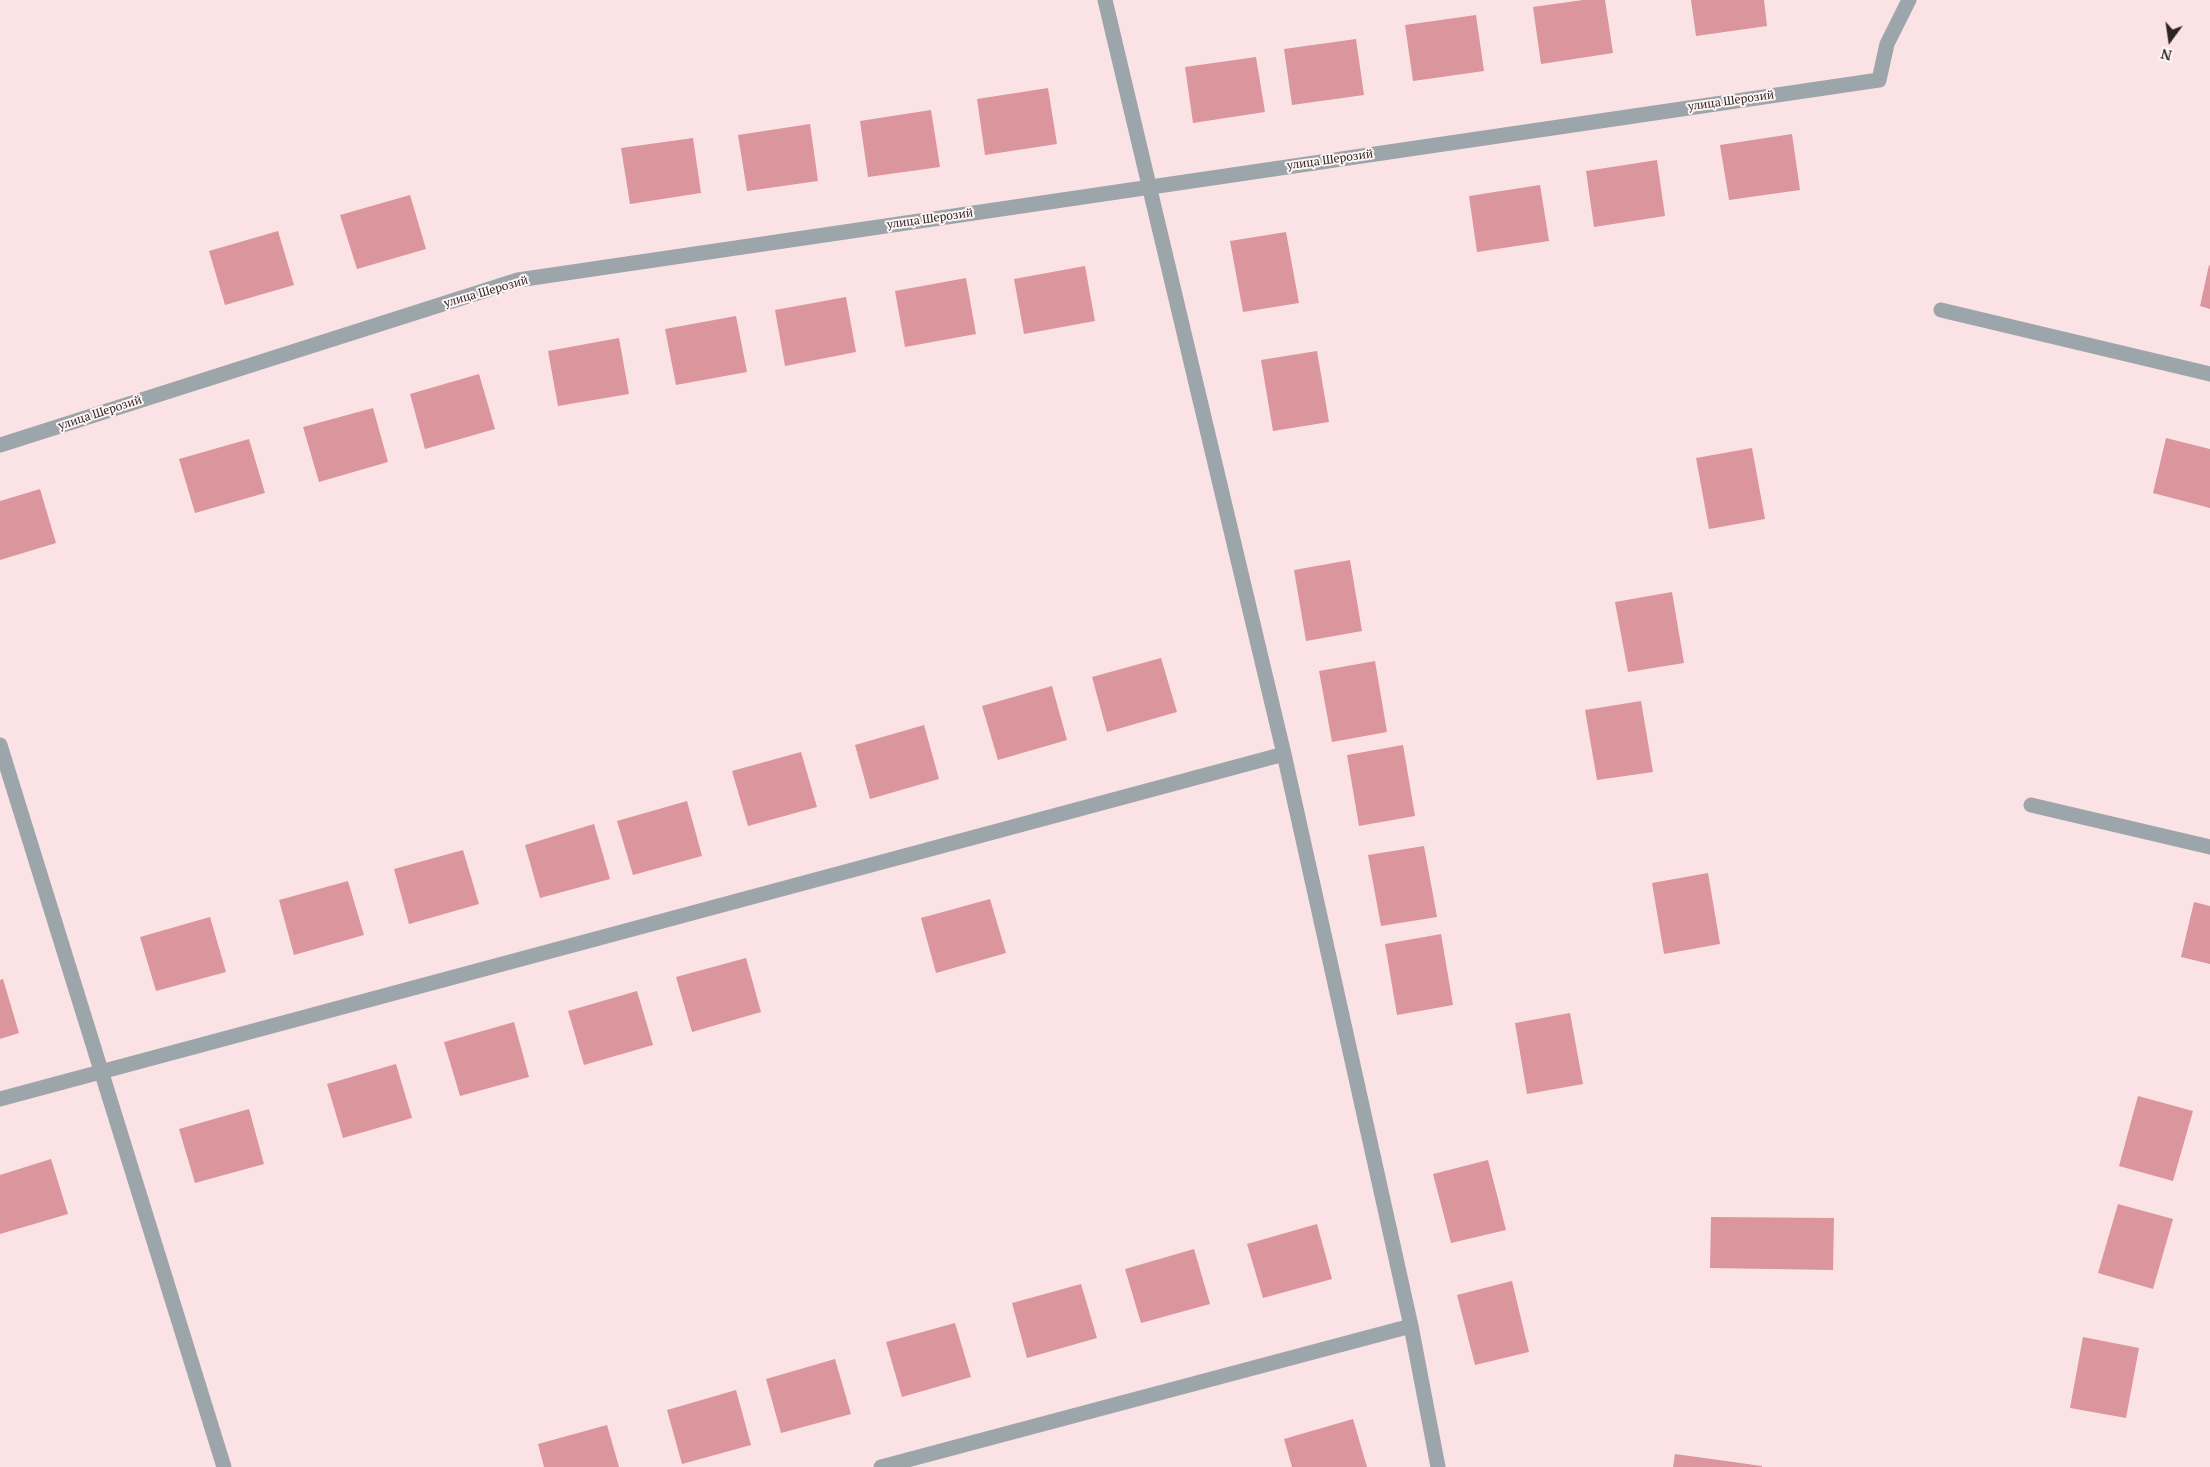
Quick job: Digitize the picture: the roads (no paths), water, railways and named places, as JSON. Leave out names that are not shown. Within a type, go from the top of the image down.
[{"type":"street","points":[[1104,0],[1150,186],[1284,754],[1410,1326],[1438,1467]]},
{"type":"street","name":"улица Шерозий","points":[[0,445],[518,280],[1879,80],[1887,44],[1909,0]]},
{"type":"street","points":[[1942,310],[2210,374]]},
{"type":"street","points":[[0,745],[224,1467]]},
{"type":"street","points":[[0,1099],[1284,754]]},
{"type":"street","points":[[2031,805],[2210,847]]},
{"type":"street","points":[[881,1467],[1410,1326]]}]
